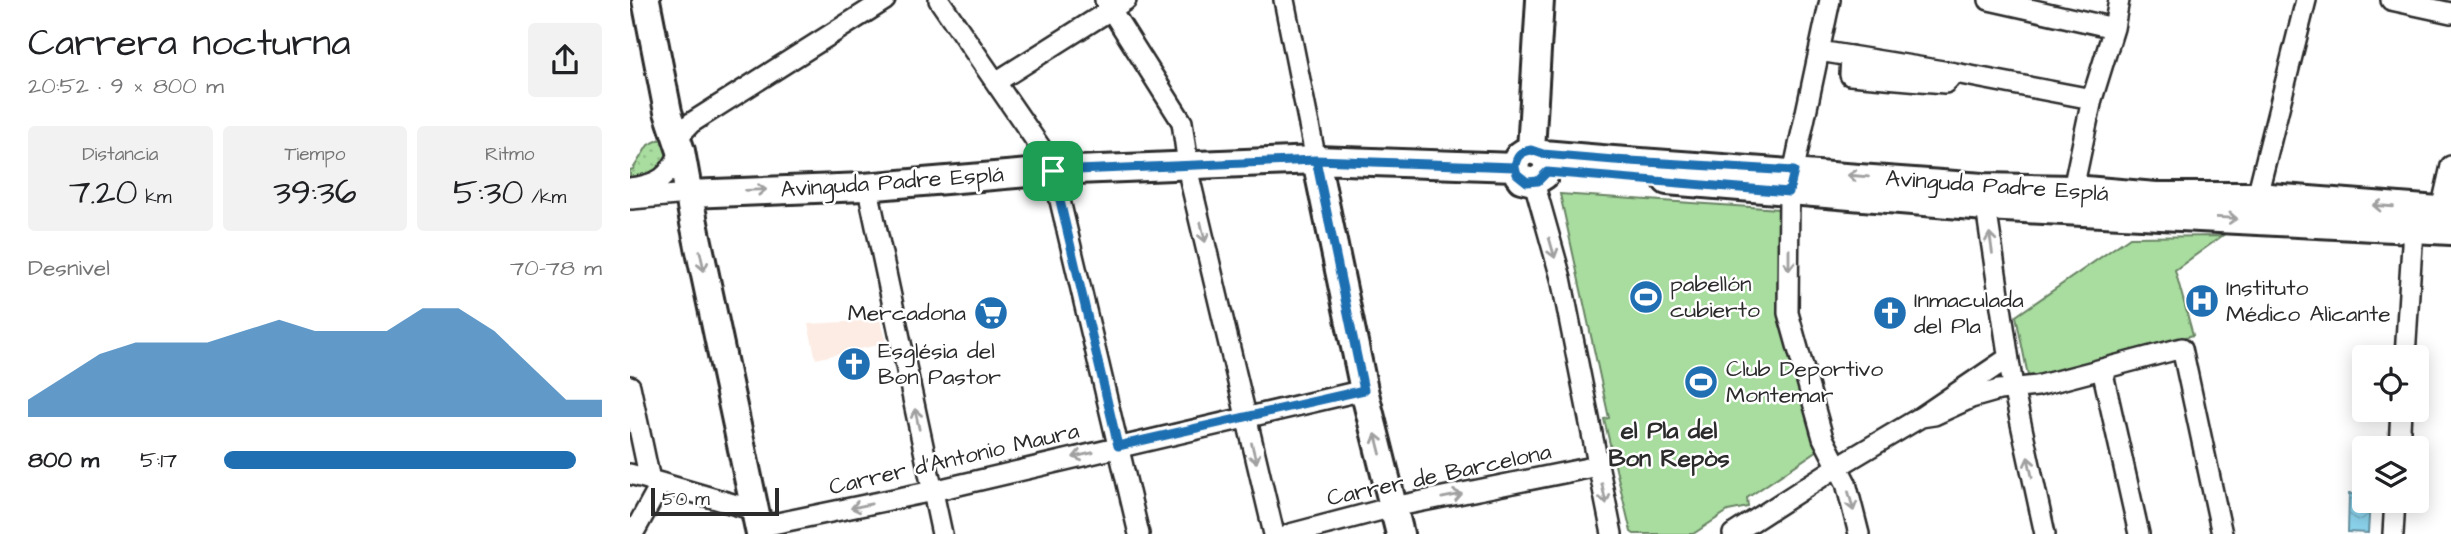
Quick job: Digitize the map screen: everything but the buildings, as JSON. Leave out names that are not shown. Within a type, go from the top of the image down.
[{"type":"street","points":[[630,188],[652,184],[666,177],[678,145],[691,123],[885,0]]},
{"type":"street","points":[[939,0],[1045,154],[1053,171],[1139,534]]},
{"type":"street","points":[[1286,0],[1364,390],[1400,534]]},
{"type":"street","points":[[1540,0],[1534,165],[1561,278],[1612,534]]},
{"type":"street","points":[[1830,0],[1792,182],[1788,313],[1824,438],[1846,483],[1859,534]]},
{"type":"street","points":[[1989,0],[2113,27]]},
{"type":"street","points":[[2073,189],[2092,99],[2119,0]]},
{"type":"street","points":[[2257,196],[2306,0]]},
{"type":"street","points":[[2391,0],[2451,13]]},
{"type":"street","points":[[651,2],[668,112],[678,145],[757,524]]},
{"type":"street","points":[[996,82],[1114,3],[1182,122],[1187,165],[1274,534]]},
{"type":"street","points":[[1819,51],[2092,99]]},
{"type":"street","name":"Avinguda Padre Esplá","points":[[688,194],[864,187],[1053,171],[1316,160],[1534,165],[1792,182],[2073,189],[2156,196],[2257,196],[2448,217]]},
{"type":"street","points":[[2448,217],[2451,166]]},
{"type":"street","name":"Avinguda Padre Esplá","points":[[1792,182],[1986,208],[2413,229],[2448,217]]},
{"type":"street","points":[[864,187],[868,189],[942,534]]},
{"type":"street","points":[[630,199],[688,194]]},
{"type":"street","points":[[1986,208],[2013,387],[2045,534]]},
{"type":"street","points":[[2406,345],[2413,229]]},
{"type":"street","points":[[1922,417],[1934,415],[1971,398],[2013,387],[2037,386],[2182,348],[2222,534]]},
{"type":"street","points":[[1732,534],[1760,526],[1837,467],[1922,417],[2008,358]]},
{"type":"street","points":[[2102,369],[2139,534]]},
{"type":"street","points":[[630,386],[655,481],[633,534]]},
{"type":"street","name":"Carrer d'Antonio Maura","points":[[757,524],[933,491],[1364,390]]},
{"type":"street","name":"Carrer de Barcelona","points":[[1290,534],[1393,507],[1598,466]]},
{"type":"street","points":[[630,474],[655,481],[757,524]]},
{"type":"street","points":[[2393,534],[2394,513]]},
{"type":"shaded area","points":[[880,320],[886,343],[816,359],[808,324]]},
{"type":"green space","points":[[667,124],[670,140],[668,155],[662,167],[652,174],[630,181],[630,170],[648,145],[663,138],[661,134]]},
{"type":"green space","name":"Club Deportivo Montemar","points":[[1560,194],[1779,209],[1783,313],[1818,450],[1747,498],[1748,507],[1728,511],[1693,534],[1631,532],[1604,419],[1609,418]]},
{"type":"green space","points":[[2222,236],[2175,270],[2193,335],[2029,381],[2016,316],[2130,237]]},
{"type":"water","points":[[2349,494],[2352,494],[2352,513],[2369,513],[2368,533],[2348,532]]},
{"type":"place","name":"pabellón cubierto","points":[[1646,297]]},
{"type":"place","name":"Instituto Médico Alicante","points":[[2202,301]]},
{"type":"place","name":"Mercadona","points":[[991,313]]},
{"type":"place","name":"Inmaculada del Pla","points":[[1890,313]]},
{"type":"place","name":"Església del Bon Pastor","points":[[854,364]]},
{"type":"place","name":"Club Deportivo Montemar","points":[[1701,382]]},
{"type":"district","name":"el Pla del Bon Repòs","points":[[1669,445]]},
{"type":"route","points":[[1053,171],[1118,446],[1364,390],[1316,160],[1416,163],[1515,167],[1521,179],[1527,182],[1542,179],[1547,172],[1789,192],[1794,171],[1614,160],[1543,154],[1531,150],[1520,154],[1515,167],[1316,160],[1053,171]]}]
